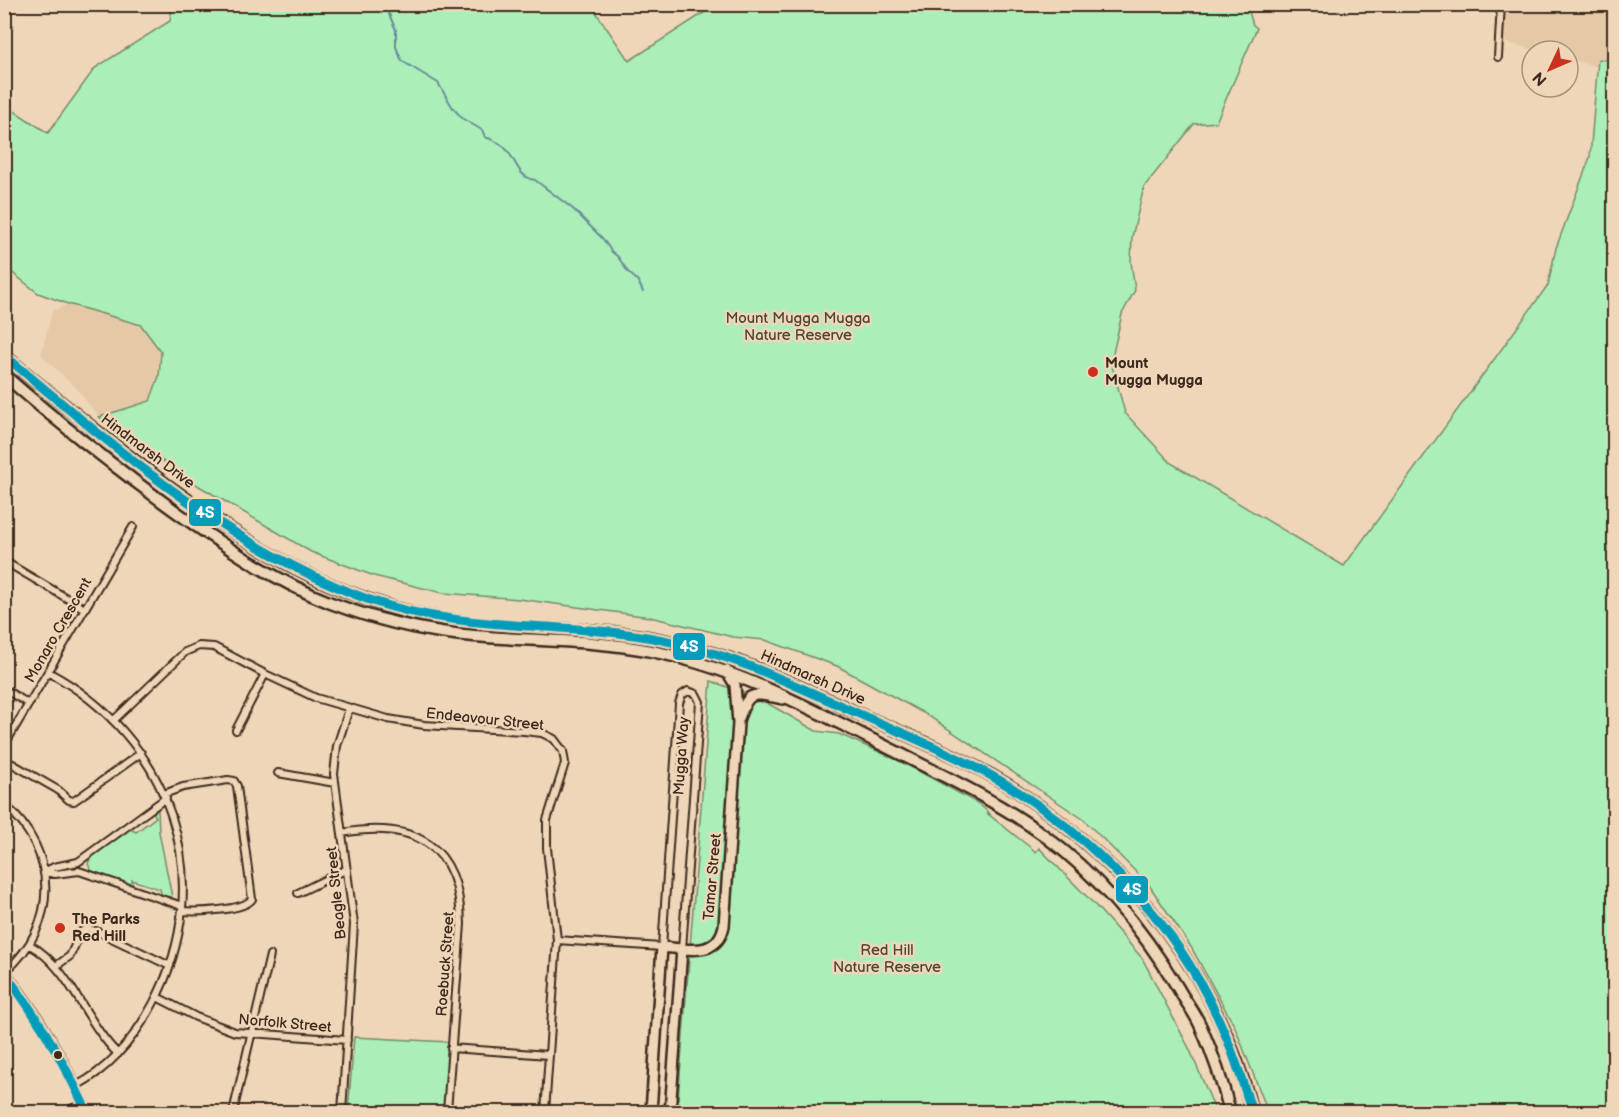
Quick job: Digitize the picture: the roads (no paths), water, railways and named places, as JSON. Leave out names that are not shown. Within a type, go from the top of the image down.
[{"type":"main road","name":"Hindmarsh Drive","points":[[4,355],[104,438],[195,505],[268,555],[325,583],[369,600],[428,616],[488,625],[609,631],[662,639],[717,653],[783,679],[960,760],[1015,789],[1084,840],[1119,873],[1150,908],[1177,945],[1207,993],[1222,1023],[1252,1113]]},
{"type":"main road","name":"Hindmarsh Drive","points":[[4,375],[81,440],[173,509],[256,566],[319,598],[380,619],[433,631],[472,636],[627,646],[726,670],[762,684],[993,802],[1044,835],[1075,861],[1135,924],[1161,960],[1200,1025],[1224,1089],[1230,1113]]},
{"type":"main road","name":"Tamar Street","points":[[663,947],[700,950],[717,942],[722,932],[738,723],[735,685],[726,670]]},
{"type":"main road","name":"Tamar Street","points":[[738,723],[744,703],[753,695],[761,694],[796,701]]},
{"type":"main road","name":"Mugga Way","points":[[651,1113],[663,947]]},
{"type":"main road","name":"Mugga Way","points":[[670,1113],[682,949]]},
{"type":"street","points":[[1498,57],[1501,4]]},
{"type":"street","name":"Monaro Crescent","points":[[4,746],[133,527]]},
{"type":"street","points":[[4,561],[85,609]]},
{"type":"street","name":"Endeavour Street","points":[[114,720],[183,654],[196,646],[214,646],[316,698],[349,709],[424,725],[542,733],[554,739],[560,745],[565,763],[547,820],[546,836],[557,940],[545,1113]]},
{"type":"street","points":[[48,672],[76,688],[114,720],[141,753],[154,773],[175,824],[183,878],[179,933],[170,966],[157,997],[118,1053],[93,1076],[76,1086]]},
{"type":"street","points":[[236,730],[265,674]]},
{"type":"street","points":[[4,689],[29,704]]},
{"type":"street","name":"Mugga Way","points":[[663,947],[679,699],[688,691],[696,694],[700,702],[682,949]]},
{"type":"street","name":"Beagle Street","points":[[342,1113],[354,924],[334,783],[336,754],[349,709]]},
{"type":"street","points":[[4,759],[58,790],[71,801],[141,753]]},
{"type":"street","points":[[278,773],[334,783]]},
{"type":"street","points":[[228,780],[234,781],[237,786],[252,899],[247,905],[199,912],[79,871],[56,874],[44,872],[54,867],[78,862],[165,796],[183,787],[228,780]]},
{"type":"street","points":[[4,804],[20,818],[31,835],[38,848],[44,872],[44,906],[40,923],[30,945],[20,958],[4,972],[27,1001],[53,1041],[86,1108],[63,1113]]},
{"type":"street","name":"Roebuck Street","points":[[342,833],[373,829],[404,832],[434,849],[451,872],[459,895],[461,924],[447,1113]]},
{"type":"street","points":[[298,893],[347,868]]},
{"type":"street","points":[[56,966],[70,956],[81,932],[87,928],[170,966]]},
{"type":"street","name":"Tamar Street","points":[[557,940],[663,947]]},
{"type":"street","points":[[30,945],[48,957],[56,966],[104,1039],[118,1053]]},
{"type":"street","points":[[232,1113],[270,955]]},
{"type":"street","name":"Norfolk Street","points":[[157,997],[235,1032],[347,1040]]},
{"type":"street","points":[[451,1048],[548,1055]]},
{"type":"waterway","points":[[388,4],[388,12],[396,30],[396,47],[402,61],[438,83],[453,108],[463,119],[482,130],[485,137],[503,146],[524,175],[535,180],[573,209],[603,239],[628,272],[638,281],[643,292]]},
{"type":"place","name":"Mount Mugga Mugga","points":[[1093,372]]},
{"type":"place","name":"The Parks Red Hill","points":[[60,928]]},
{"type":"park label","name":"Mount Mugga Mugga Nature Reserve","points":[[798,326]]},
{"type":"park label","name":"Red Hill Nature Reserve","points":[[887,958]]}]
